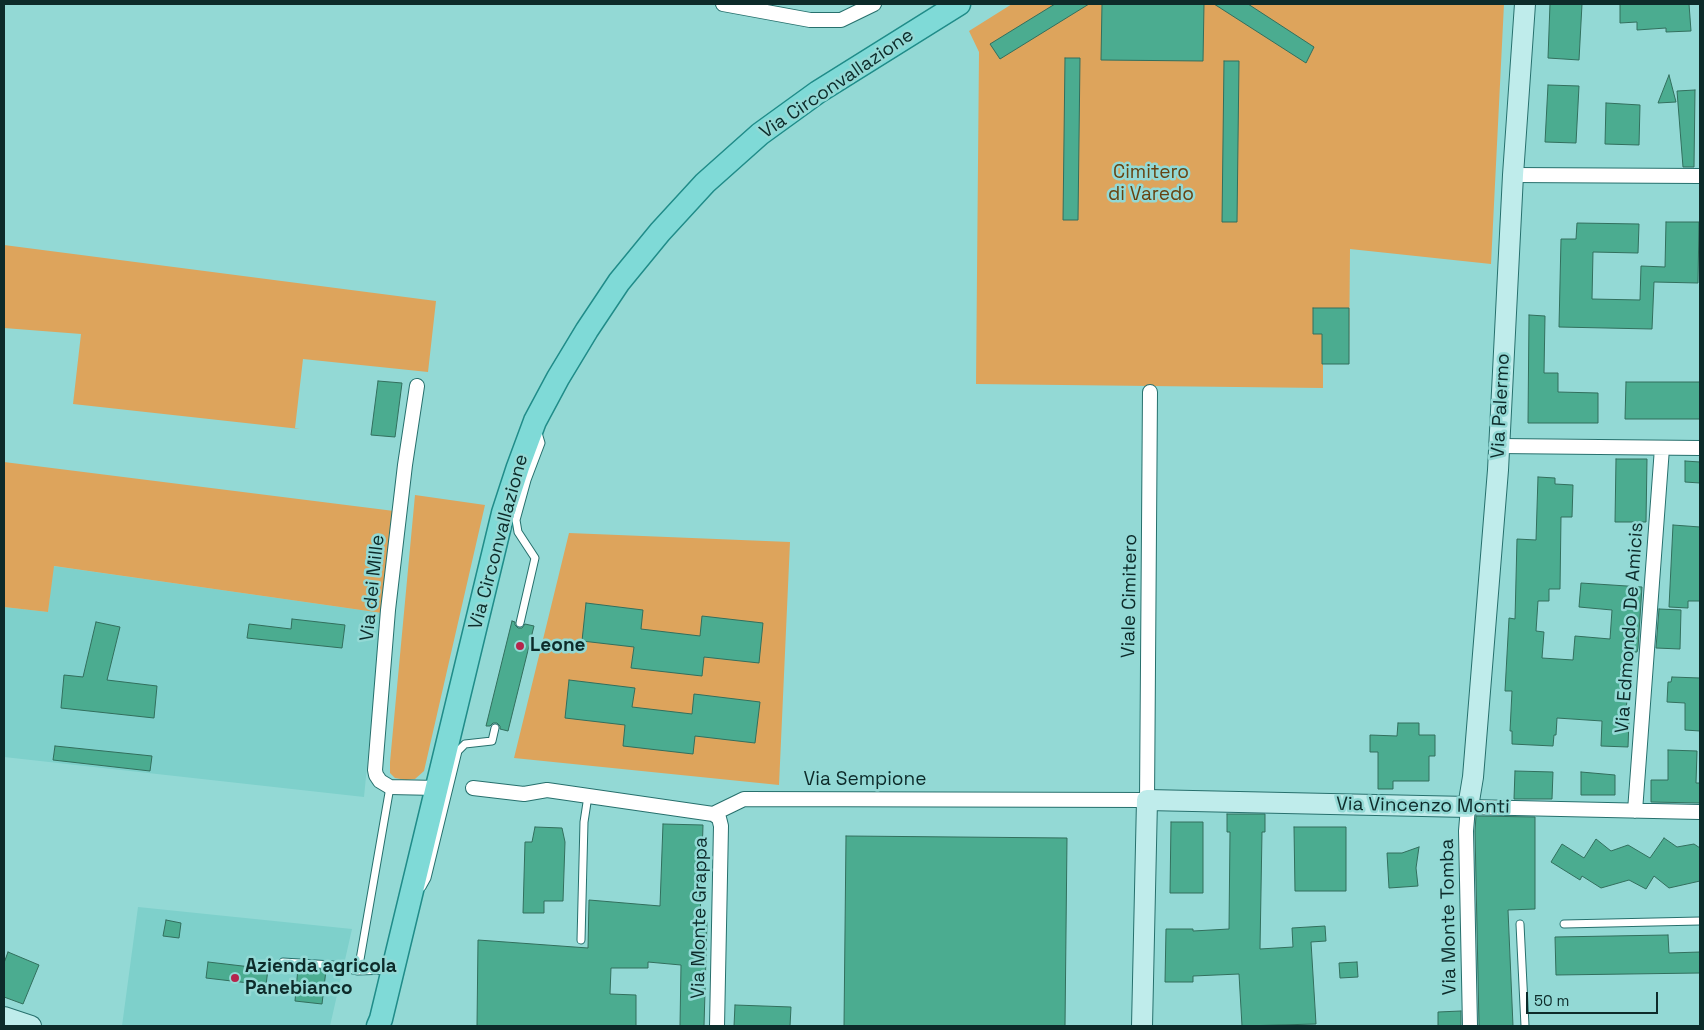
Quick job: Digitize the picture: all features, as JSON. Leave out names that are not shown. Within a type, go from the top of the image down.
[{"type":"main road","name":"Via Circonvallazione","points":[[380,1024],[503,513],[535,421],[587,330],[619,282],[660,232],[705,183],[760,134],[818,92],[959,4]]},
{"type":"street","points":[[723,4],[810,20],[841,20],[874,4]]},
{"type":"street","name":"Via Palermo","points":[[1468,807],[1473,777],[1499,446],[1513,175],[1525,4]]},
{"type":"street","points":[[1513,175],[1700,176]]},
{"type":"street","name":"Via dei Mille","points":[[390,787],[380,781],[375,770],[388,610],[405,465],[417,386]]},
{"type":"street","name":"Viale Cimitero","points":[[1147,800],[1150,392]]},
{"type":"street","points":[[1499,446],[1700,448]]},
{"type":"street","name":"Via Edmondo De Amicis","points":[[1635,811],[1662,448]]},
{"type":"street","points":[[390,787],[437,788]]},
{"type":"street","points":[[473,788],[524,794],[547,790],[713,814]]},
{"type":"street","name":"Via Sempione","points":[[713,814],[744,799],[1147,800]]},
{"type":"street","points":[[1142,1026],[1147,800]]},
{"type":"street","name":"Via Vincenzo Monti","points":[[1147,800],[1700,812]]},
{"type":"street","name":"Via Monte Tomba","points":[[1468,807],[1466,831],[1470,1026]]},
{"type":"street","name":"Via Monte Grappa","points":[[713,814],[719,818],[721,826],[716,1026]]},
{"type":"street","points":[[4,1016],[31,1026]]},
{"type":"lane","points":[[520,623],[535,558],[518,532],[516,520],[541,443],[535,421]]},
{"type":"lane","points":[[406,913],[427,878],[458,751],[465,744],[492,741],[495,728]]},
{"type":"lane","points":[[358,971],[390,787]]},
{"type":"lane","points":[[581,940],[584,822],[588,796]]},
{"type":"lane","points":[[1564,924],[1700,921]]},
{"type":"lane","points":[[1520,924],[1525,1026]]},
{"type":"lane","points":[[283,962],[332,965],[358,971],[393,970]]},
{"type":"shaded area","points":[[53,566],[382,613],[364,797],[4,757],[4,607],[48,612]]},
{"type":"shaded area","name":"Azienda agricola Panebianco","points":[[138,907],[352,929],[330,1026],[122,1026]]},
{"type":"green space","name":"Cimitero di Varedo","points":[[1012,4],[1504,4],[1491,264],[1350,249],[1349,364],[1323,364],[1323,388],[976,384],[979,52],[969,31]]},
{"type":"green space","points":[[4,245],[436,301],[428,372],[303,359],[295,428],[300,429],[73,404],[81,334],[4,328]]},
{"type":"green space","points":[[4,462],[394,511],[382,613],[54,566],[48,612],[4,607]]},
{"type":"green space","points":[[415,495],[485,505],[424,771],[415,779],[406,780],[395,778],[390,773],[390,762]]},
{"type":"green space","points":[[569,533],[790,542],[779,785],[514,758]]},
{"type":"building","points":[[1055,4],[1089,4],[1000,59],[990,44]]},
{"type":"building","points":[[1102,4],[1204,4],[1203,61],[1101,60]]},
{"type":"building","points":[[1214,4],[1248,4],[1314,47],[1306,63]]},
{"type":"building","points":[[1550,4],[1582,4],[1579,60],[1548,58]]},
{"type":"building","points":[[1620,4],[1689,4],[1691,31],[1666,32],[1666,28],[1637,30],[1637,22],[1620,23]]},
{"type":"building","points":[[1065,58],[1080,58],[1078,220],[1063,220]]},
{"type":"building","points":[[1224,61],[1239,61],[1237,222],[1222,222]]},
{"type":"building","points":[[1669,75],[1676,102],[1658,103]]},
{"type":"building","points":[[1548,85],[1579,86],[1576,143],[1545,142]]},
{"type":"building","points":[[1695,90],[1694,167],[1683,167],[1677,91]]},
{"type":"building","points":[[1606,103],[1640,105],[1639,145],[1605,144]]},
{"type":"building","points":[[1666,222],[1699,222],[1698,283],[1654,282],[1652,329],[1559,327],[1561,239],[1576,239],[1577,223],[1639,224],[1638,253],[1593,252],[1592,299],[1640,300],[1641,266],[1665,267]]},
{"type":"building","points":[[1313,308],[1349,308],[1349,364],[1322,364],[1322,334],[1313,334]]},
{"type":"building","points":[[1529,315],[1545,316],[1544,373],[1558,373],[1558,392],[1598,393],[1598,423],[1528,423]]},
{"type":"building","points":[[378,381],[402,383],[395,437],[371,435]]},
{"type":"building","points":[[1626,382],[1700,382],[1700,419],[1625,419]]},
{"type":"building","points":[[1616,459],[1647,459],[1646,522],[1615,522]]},
{"type":"building","points":[[1685,461],[1700,462],[1700,483],[1685,482]]},
{"type":"building","points":[[1538,477],[1555,478],[1555,484],[1573,485],[1572,517],[1561,517],[1560,589],[1549,589],[1549,601],[1538,601],[1536,631],[1544,632],[1542,658],[1573,660],[1575,636],[1610,639],[1612,610],[1579,607],[1581,583],[1642,587],[1638,648],[1637,652],[1632,652],[1625,720],[1629,720],[1628,747],[1601,746],[1602,721],[1557,718],[1553,746],[1512,744],[1512,731],[1510,731],[1512,691],[1505,691],[1509,618],[1515,619],[1517,539],[1536,540]]},
{"type":"building","points":[[1673,525],[1700,527],[1700,601],[1688,601],[1688,608],[1669,607]]},
{"type":"building","points":[[586,603],[643,610],[641,629],[700,636],[702,616],[763,623],[759,663],[704,657],[702,676],[631,668],[634,647],[582,641]]},
{"type":"building","points":[[1659,609],[1681,610],[1680,649],[1656,648]]},
{"type":"building","points":[[292,619],[345,625],[342,648],[247,638],[249,624],[291,629]]},
{"type":"building","points":[[512,621],[515,622],[518,628],[522,628],[525,624],[534,626],[508,731],[500,729],[497,723],[486,726]]},
{"type":"building","points":[[96,622],[120,627],[107,680],[157,686],[154,718],[61,708],[64,675],[83,677]]},
{"type":"building","points":[[1672,677],[1700,678],[1700,731],[1685,730],[1685,703],[1667,702],[1668,682],[1671,682]]},
{"type":"building","points":[[569,680],[635,688],[632,707],[692,714],[694,694],[760,702],[755,743],[695,736],[693,754],[623,746],[625,725],[565,718]]},
{"type":"building","points":[[1398,723],[1419,723],[1419,735],[1435,735],[1435,756],[1429,756],[1429,781],[1393,781],[1393,789],[1378,789],[1378,752],[1370,752],[1370,735],[1397,736]]},
{"type":"building","points":[[55,746],[152,756],[150,771],[53,760]]},
{"type":"building","points":[[1668,750],[1697,751],[1696,783],[1700,783],[1700,803],[1651,802],[1651,780],[1668,780]]},
{"type":"building","points":[[1515,771],[1553,772],[1552,799],[1514,799]]},
{"type":"building","points":[[1581,772],[1615,775],[1615,795],[1581,795]]},
{"type":"building","points":[[1227,814],[1265,814],[1265,832],[1262,832],[1260,949],[1293,947],[1292,928],[1325,926],[1326,941],[1311,942],[1316,1024],[1242,1026],[1239,974],[1193,976],[1193,982],[1165,982],[1166,929],[1193,929],[1193,931],[1229,929],[1230,832],[1227,832]]},
{"type":"building","points":[[1476,816],[1535,817],[1535,909],[1508,910],[1513,1026],[1479,1026]]},
{"type":"building","points":[[1171,822],[1203,822],[1203,893],[1170,893]]},
{"type":"building","points":[[663,824],[703,825],[700,922],[707,922],[704,1026],[680,1026],[681,965],[648,962],[648,968],[611,968],[610,994],[636,995],[636,1026],[477,1026],[478,940],[588,948],[589,900],[660,906]]},
{"type":"building","points":[[535,827],[562,828],[565,842],[563,901],[544,901],[544,913],[523,913],[525,842],[532,842]]},
{"type":"building","points":[[1294,827],[1346,827],[1346,891],[1295,891]]},
{"type":"building","points":[[846,836],[1067,838],[1065,1026],[844,1026]]},
{"type":"building","points":[[1664,838],[1677,847],[1694,844],[1700,848],[1700,881],[1669,888],[1654,876],[1646,889],[1629,880],[1601,888],[1582,876],[1580,880],[1551,862],[1562,844],[1584,858],[1596,839],[1611,851],[1628,845],[1650,858]]},
{"type":"building","points":[[1419,847],[1416,868],[1418,886],[1389,888],[1387,853],[1402,853]]},
{"type":"building","points":[[166,920],[181,923],[179,938],[163,936]]},
{"type":"building","points":[[1668,935],[1669,953],[1700,952],[1700,973],[1556,975],[1555,937]]},
{"type":"building","points":[[8,952],[39,965],[23,1004],[4,997],[4,963]]},
{"type":"building","points":[[208,962],[268,969],[266,985],[206,978]]},
{"type":"building","points":[[1357,962],[1358,977],[1340,978],[1339,963]]},
{"type":"building","points":[[298,968],[326,970],[322,1004],[295,1001]]},
{"type":"building","points":[[735,1005],[791,1007],[790,1026],[734,1026]]},
{"type":"building","points":[[1461,1011],[1461,1026],[1438,1026],[1438,1012]]},
{"type":"place","name":"Leone","points":[[520,646]]},
{"type":"place","name":"Azienda agricola Panebianco","points":[[235,978]]}]
